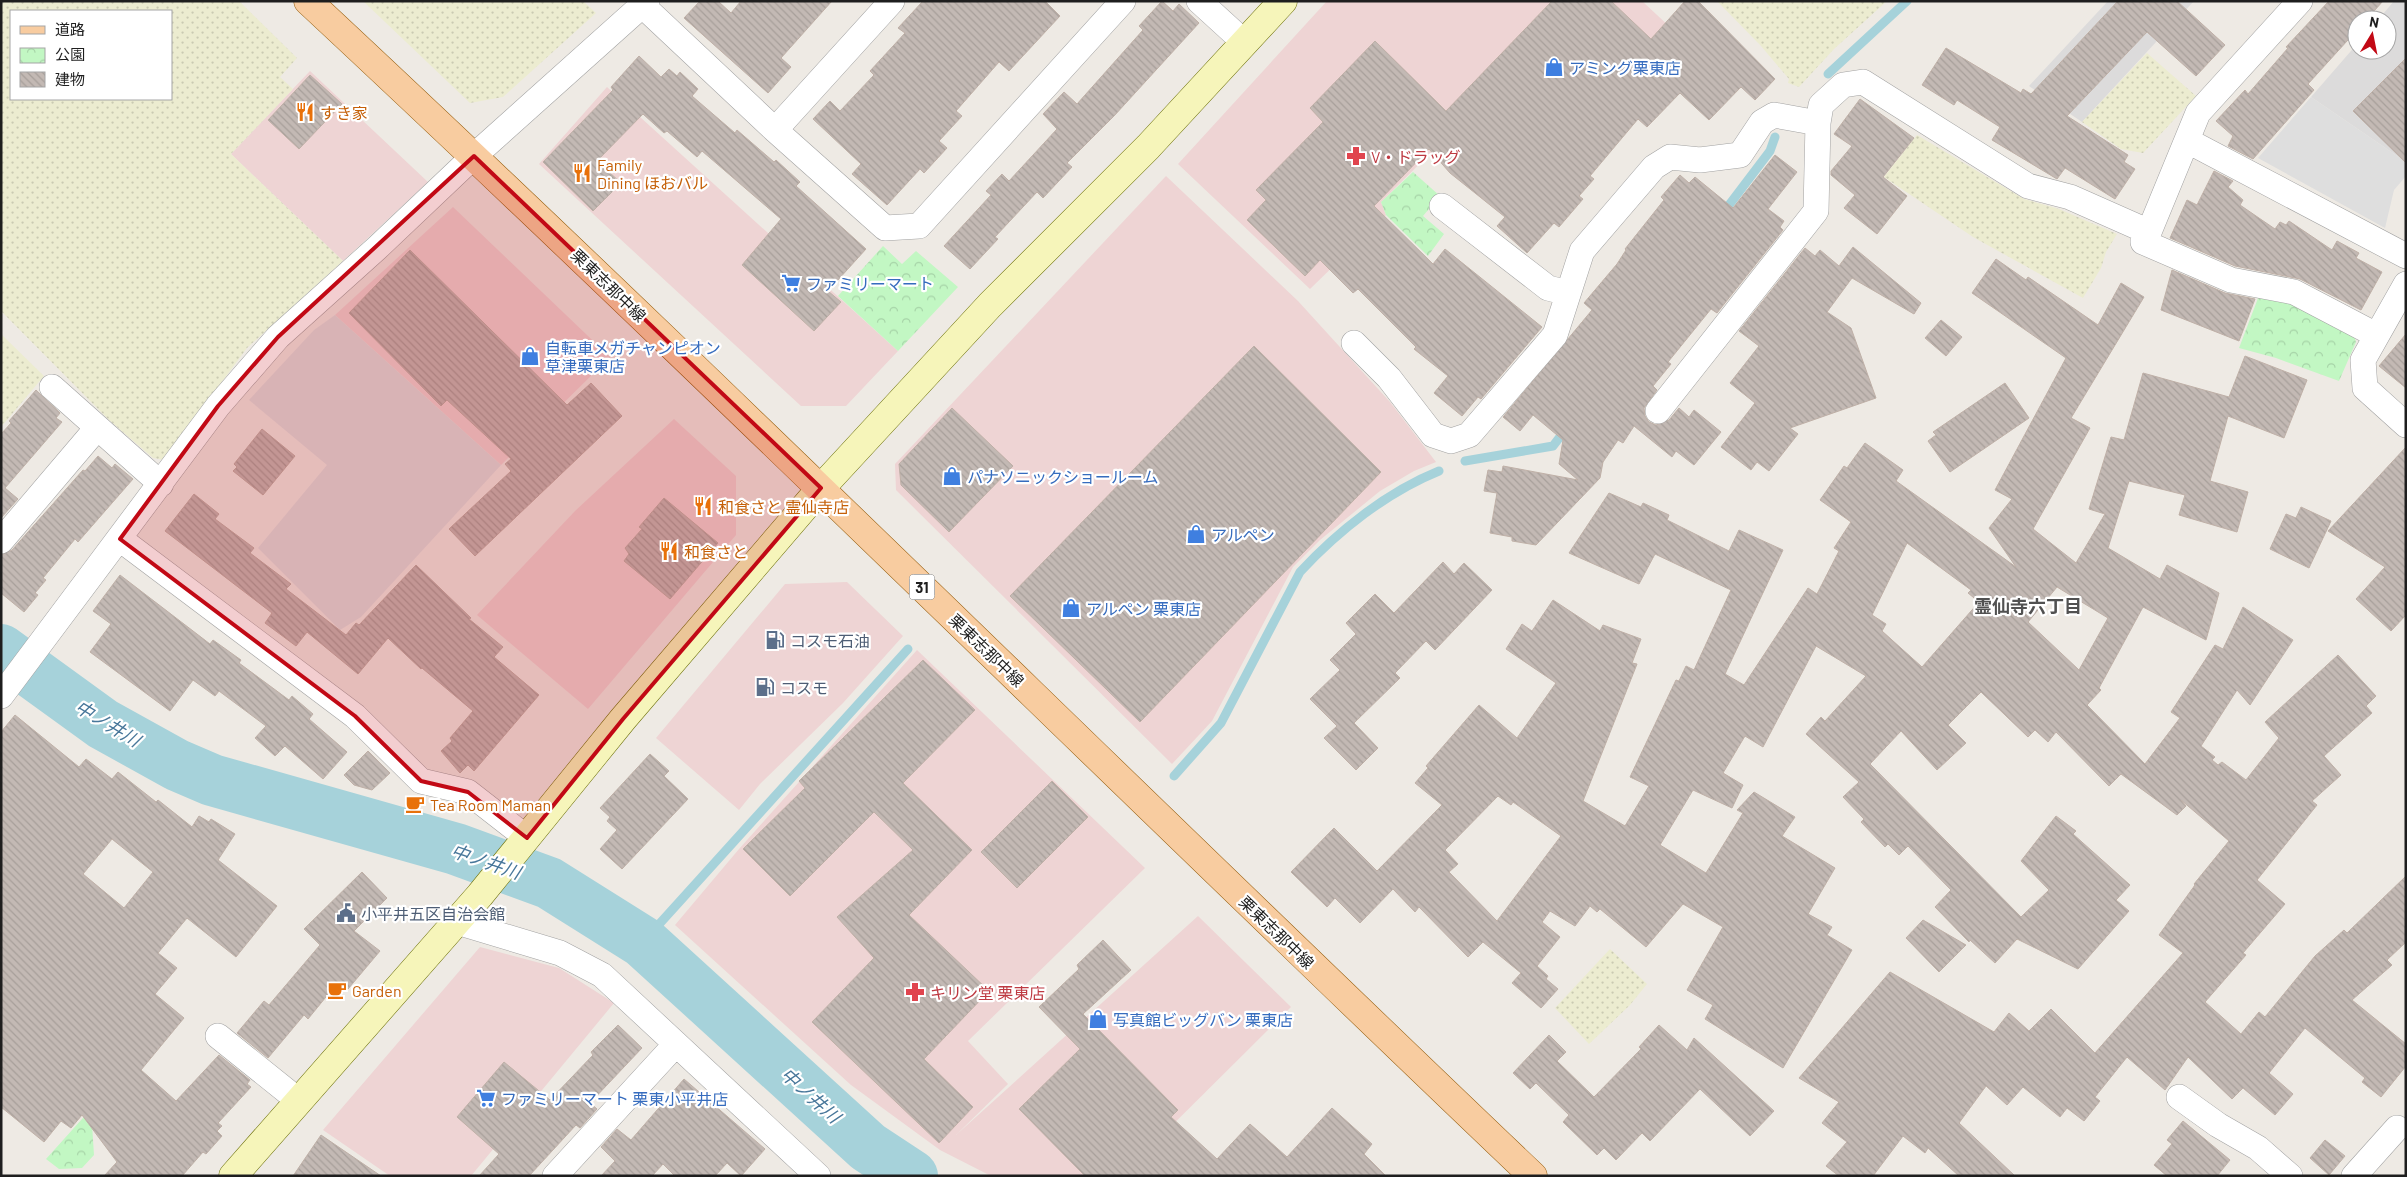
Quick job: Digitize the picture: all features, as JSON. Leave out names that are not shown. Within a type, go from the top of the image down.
[{"type":"main road","name":"栗東志那中線","points":[[308,1],[474,156],[821,488],[1276,931],[1533,1176]]},
{"type":"street","points":[[776,130],[892,1]]},
{"type":"street","points":[[4,692],[218,406],[278,337],[377,248],[474,156],[645,3],[776,130],[885,228],[919,226],[1123,1]]},
{"type":"street","points":[[1199,1],[1245,44]]},
{"type":"street","points":[[233,1176],[457,922],[623,719],[821,488],[990,305],[1148,147],[1283,1]]},
{"type":"street","points":[[2300,1],[2198,114],[2149,232],[2143,242],[2231,280],[2294,292],[2376,335]]},
{"type":"street","points":[[1658,411],[1816,211],[1818,122],[1822,105],[1843,84],[1863,82],[2028,186],[2070,197],[2149,232]]},
{"type":"street","points":[[1354,343],[1389,378],[1433,435],[1451,441],[1469,434],[1555,335],[1582,251],[1654,167],[1670,157],[1700,160],[1740,155],[1762,122],[1774,115],[1818,122]]},
{"type":"street","points":[[2188,141],[2406,256]]},
{"type":"street","points":[[1442,206],[1548,288],[1568,294]]},
{"type":"street","points":[[2406,284],[2363,360],[2365,388],[2406,425]]},
{"type":"street","points":[[52,387],[161,484]]},
{"type":"street","points":[[1,541],[97,428]]},
{"type":"street","points":[[120,539],[355,716],[420,781],[468,792],[525,841]]},
{"type":"street","points":[[457,922],[560,953],[602,976],[676,1044],[810,1174]]},
{"type":"street","points":[[218,1036],[299,1102]]},
{"type":"street","points":[[555,1176],[676,1044]]},
{"type":"street","points":[[2180,1097],[2218,1125],[2258,1148],[2290,1176]]},
{"type":"street","points":[[2354,1176],[2397,1128]]},
{"type":"highlighted area","points":[[474,156],[821,488],[623,719],[527,838],[468,792],[421,781],[355,716],[120,539],[218,406],[278,337]]},
{"type":"shaded area","points":[[1327,1],[1642,1],[1671,28],[1528,177],[1467,117],[1381,202],[1386,215],[1310,289],[1178,164]]},
{"type":"shaded area","points":[[2108,1],[2194,1],[2082,122],[2029,86]]},
{"type":"shaded area","points":[[2394,1],[2406,1],[2406,162],[2311,97],[2347,56],[2347,60],[2397,60],[2397,10],[2386,10]]},
{"type":"shaded area","points":[[310,71],[428,182],[343,261],[231,154]]},
{"type":"shaded area","points":[[607,87],[898,351],[846,406],[801,406],[539,164]]},
{"type":"shaded area","points":[[2311,97],[2406,162],[2406,176],[2394,190],[2385,228],[2258,158]]},
{"type":"shaded area","points":[[1166,176],[1298,301],[1390,402],[1436,462],[1414,471],[1380,491],[1320,540],[1293,567],[1212,721],[1172,764],[896,490],[895,464]]},
{"type":"shaded area","points":[[453,207],[610,357],[501,465],[335,315]]},
{"type":"shaded area","points":[[335,315],[501,465],[361,617],[340,630],[258,548],[327,465],[249,400],[314,330]]},
{"type":"shaded area","points":[[674,419],[736,476],[736,535],[588,709],[477,615],[575,511]]},
{"type":"shaded area","points":[[847,582],[903,636],[843,703],[760,784],[739,810],[656,738],[785,584]]},
{"type":"shaded area","points":[[917,650],[1145,868],[968,1041],[1008,1084],[956,1135],[1198,916],[1291,1007],[1121,1176],[991,1176],[940,1150],[851,1085],[675,925],[739,849]]},
{"type":"shaded area","points":[[480,947],[559,968],[614,1003],[471,1176],[390,1176],[323,1130]]},
{"type":"green space","points":[[1,1],[239,1],[297,58],[280,77],[293,89],[231,154],[343,261],[247,348],[164,460],[153,458],[109,420],[1,311]]},
{"type":"green space","points":[[363,1],[583,1],[596,13],[503,97],[470,103]]},
{"type":"green space","points":[[1717,1],[1887,1],[1834,49],[1799,87],[1788,83],[1789,79],[1761,46]]},
{"type":"green space","points":[[2147,53],[2196,96],[2143,153],[2121,149],[2082,122]]},
{"type":"green space","points":[[1917,135],[2024,199],[2059,209],[2117,234],[2106,252],[2101,268],[2083,298],[1973,237],[1884,177]]},
{"type":"green space","points":[[1413,172],[1440,196],[1423,216],[1444,234],[1428,256],[1386,215],[1381,202]]},
{"type":"green space","points":[[883,246],[902,264],[916,251],[958,287],[898,351],[838,296]]},
{"type":"green space","points":[[2260,293],[2295,300],[2351,327],[2356,342],[2339,381],[2276,358],[2239,348]]},
{"type":"green space","points":[[1,334],[44,376],[1,427]]},
{"type":"green space","points":[[1610,949],[1647,984],[1630,1005],[1589,1044],[1555,1008]]},
{"type":"green space","points":[[91,1109],[94,1155],[82,1168],[59,1169],[46,1159]]},
{"type":"building","points":[[700,1],[718,1],[731,13],[741,1],[832,1],[781,58],[791,67],[768,93],[684,18]]},
{"type":"building","points":[[923,1],[1045,1],[1060,16],[1009,71],[999,62],[956,111],[962,116],[939,141],[947,148],[924,173],[920,169],[887,205],[852,174],[861,164],[813,119],[830,101],[840,111],[874,75],[870,71],[905,33],[898,28]]},
{"type":"building","points":[[1162,1],[1173,11],[1179,4],[1199,23],[1114,116],[1067,163],[1072,167],[1043,198],[1037,192],[995,237],[998,239],[970,269],[944,246],[991,195],[986,191],[1002,174],[1009,181],[1057,129],[1043,114],[1064,92],[1077,104],[1143,30],[1139,26]]},
{"type":"building","points":[[1552,1],[1611,1],[1651,39],[1685,1],[1698,1],[1775,79],[1755,100],[1741,87],[1709,120],[1680,93],[1647,127],[1638,119],[1590,176],[1594,179],[1579,196],[1583,199],[1559,227],[1554,223],[1527,253],[1497,226],[1505,217],[1450,173],[1429,149],[1374,206],[1433,264],[1445,249],[1542,327],[1481,399],[1478,397],[1462,416],[1434,393],[1448,376],[1414,349],[1416,347],[1358,289],[1353,293],[1320,260],[1305,276],[1247,220],[1266,200],[1256,190],[1323,122],[1310,108],[1375,41],[1446,111]]},
{"type":"building","points":[[2118,1],[2177,1],[2225,45],[2196,76],[2147,32],[2067,116],[2128,155],[2124,162],[2135,169],[2115,199],[2065,168],[2057,179],[1992,140],[2000,127],[1957,100],[1954,105],[1922,85],[1946,48],[2021,93],[2023,89],[2031,94]]},
{"type":"building","points":[[2329,1],[2383,1],[2375,10],[2347,10],[2347,41],[2308,84],[2314,90],[2253,159],[2228,146],[2233,136],[2216,121],[2245,90],[2248,94],[2288,48],[2286,47]]},
{"type":"building","points":[[639,56],[661,77],[669,69],[677,76],[680,72],[698,89],[692,96],[735,133],[737,130],[774,162],[776,160],[800,182],[796,186],[866,249],[828,291],[841,302],[814,331],[742,265],[781,219],[702,151],[697,157],[667,131],[664,133],[643,114],[597,161],[621,183],[593,211],[543,162],[613,90],[611,87]]},
{"type":"building","points":[[2406,58],[2406,163],[2353,111]]},
{"type":"building","name":"すき家","points":[[310,75],[342,104],[299,149],[268,120]]},
{"type":"building","points":[[1860,99],[1914,138],[1883,177],[1907,196],[1877,234],[1844,208],[1855,195],[1831,175],[1831,171],[1852,146],[1834,134]]},
{"type":"building","points":[[1775,155],[1797,172],[1768,209],[1784,221],[1780,227],[1783,230],[1717,313],[1711,309],[1668,362],[1671,364],[1653,386],[1657,390],[1644,408],[1645,416],[1649,422],[1656,425],[1669,420],[1679,408],[1689,417],[1694,410],[1721,432],[1694,465],[1676,451],[1672,457],[1634,426],[1623,443],[1618,440],[1603,462],[1600,478],[1536,545],[1512,541],[1512,537],[1490,533],[1497,493],[1484,491],[1488,470],[1502,472],[1503,466],[1578,480],[1559,464],[1563,440],[1533,415],[1520,431],[1503,417],[1592,310],[1584,303],[1617,264],[1625,249],[1664,200],[1661,197],[1680,175],[1689,183],[1695,177],[1733,208]]},
{"type":"building","points":[[2214,171],[2233,181],[2228,187],[2243,200],[2240,205],[2275,229],[2280,222],[2286,225],[2289,221],[2332,250],[2337,241],[2359,253],[2356,258],[2382,272],[2361,310],[2300,279],[2235,266],[2170,238],[2187,200],[2197,205]]},
{"type":"building","points":[[1853,247],[1921,303],[1914,314],[1852,278],[1827,312],[1851,328],[1876,398],[1790,428],[1798,434],[1769,471],[1757,462],[1751,470],[1721,447],[1755,403],[1730,383],[1759,346],[1739,331],[1805,248],[1815,256],[1820,250],[1839,266]]},
{"type":"building","points":[[410,250],[567,405],[591,383],[622,416],[475,556],[449,529],[511,471],[505,464],[511,459],[447,400],[441,406],[349,313]]},
{"type":"building","points":[[1996,259],[2026,280],[2028,277],[2098,325],[2121,283],[2144,297],[2071,418],[2090,428],[2033,529],[2076,563],[2105,514],[2089,509],[2111,437],[2124,440],[2143,373],[2229,397],[2245,356],[2307,380],[2284,438],[2228,416],[2210,481],[2248,492],[2237,532],[2179,515],[2185,495],[2129,481],[2108,548],[2160,579],[2167,565],[2219,593],[2206,640],[2143,607],[2099,688],[2101,690],[2087,705],[2145,764],[2180,718],[2171,712],[2215,645],[2223,649],[2243,607],[2293,640],[2250,705],[2237,690],[2201,746],[2215,757],[2212,760],[2218,765],[2222,762],[2246,780],[2279,738],[2265,722],[2338,655],[2376,696],[2366,706],[2372,713],[2324,756],[2341,775],[2312,801],[2317,805],[2257,880],[2285,904],[2243,953],[2246,955],[2205,1002],[2241,1034],[2259,1012],[2265,1017],[2315,956],[2344,930],[2347,933],[2406,876],[2406,942],[2387,960],[2392,965],[2352,1000],[2406,1044],[2406,1066],[2381,1097],[2362,1082],[2365,1078],[2305,1028],[2269,1073],[2293,1094],[2275,1115],[2243,1088],[2232,1099],[2188,1057],[2165,1090],[2127,1057],[2095,1097],[2100,1101],[2084,1121],[2067,1108],[2060,1117],[2023,1087],[2007,1105],[1986,1086],[1959,1123],[2015,1176],[1959,1176],[1928,1148],[1925,1153],[1903,1136],[1873,1176],[1839,1176],[1826,1166],[1847,1142],[1822,1123],[1839,1102],[1799,1078],[1890,972],[1994,1032],[2009,1013],[2029,1031],[2051,1009],[2095,1053],[2183,953],[2159,935],[2194,884],[2229,841],[2181,800],[2186,806],[2177,815],[2121,774],[2109,786],[2056,732],[2048,742],[2035,730],[2028,737],[1981,692],[1948,725],[1966,743],[1937,770],[1901,731],[1870,764],[2021,917],[2049,890],[2021,861],[2056,816],[2076,831],[2073,834],[2130,885],[2116,900],[2129,911],[2078,969],[2017,939],[1995,963],[1970,940],[1969,942],[1935,907],[1951,890],[1908,846],[1899,855],[1888,844],[1885,847],[1861,822],[1864,819],[1843,797],[1859,782],[1806,734],[1821,717],[1825,721],[1866,676],[1816,646],[1763,747],[1745,736],[1723,773],[1743,785],[1732,808],[1693,790],[1660,845],[1706,873],[1743,813],[1737,810],[1754,792],[1795,817],[1782,836],[1835,868],[1808,914],[1832,927],[1827,935],[1852,950],[1783,1068],[1705,1019],[1713,1005],[1687,990],[1723,927],[1683,904],[1646,947],[1600,909],[1597,912],[1590,906],[1575,926],[1550,911],[1542,922],[1560,937],[1537,966],[1548,976],[1546,979],[1558,989],[1541,1008],[1512,983],[1521,973],[1483,942],[1468,957],[1419,907],[1415,912],[1393,889],[1360,923],[1335,898],[1327,907],[1291,872],[1334,828],[1377,871],[1442,805],[1415,783],[1428,768],[1426,766],[1479,705],[1517,738],[1556,683],[1506,649],[1522,624],[1532,631],[1553,600],[1600,631],[1603,625],[1641,639],[1632,663],[1637,664],[1583,801],[1625,826],[1649,786],[1630,777],[1676,680],[1679,681],[1686,666],[1694,670],[1731,590],[1655,554],[1639,584],[1569,553],[1609,493],[1641,507],[1643,503],[1669,515],[1667,520],[1729,551],[1739,530],[1783,550],[1725,674],[1744,685],[1808,588],[1817,594],[1839,551],[1834,548],[1851,522],[1820,500],[1844,466],[1847,468],[1865,443],[1903,470],[1896,481],[2016,567],[1989,528],[2012,499],[1995,490],[2066,358],[1972,293]],"holes":[[[1907,543],[1971,590],[1968,593],[1979,602],[1922,667],[1882,631],[1886,624],[1872,615]],[[2057,587],[2108,618],[2079,670],[2028,622]],[[1498,796],[1511,805],[1513,802],[1561,836],[1497,921],[1449,872],[1458,864],[1445,850]]]},
{"type":"building","points":[[2172,270],[2225,293],[2255,299],[2239,341],[2161,310]]},
{"type":"building","points":[[1941,320],[1962,337],[1946,356],[1925,338]]},
{"type":"building","points":[[2406,334],[2406,388],[2379,366]]},
{"type":"building","name":"アルペン","points":[[1254,346],[1381,472],[1140,722],[1010,596]]},
{"type":"building","points":[[2005,383],[2029,418],[1950,472],[1928,441],[1936,435],[1933,432]]},
{"type":"building","points":[[36,390],[60,413],[56,418],[62,422],[5,488],[18,499],[1,518],[1,434],[11,423],[9,421]]},
{"type":"building","name":"パナソニックショールーム","points":[[952,408],[1013,466],[949,532],[901,485],[899,464]]},
{"type":"building","points":[[262,429],[295,456],[263,495],[233,471],[237,467],[234,464]]},
{"type":"building","points":[[2406,447],[2406,615],[2391,631],[2356,599],[2385,567],[2328,531]]},
{"type":"building","points":[[98,456],[112,468],[115,464],[133,479],[78,542],[75,539],[43,578],[46,580],[35,593],[38,595],[24,612],[1,593],[1,555],[12,550],[83,470],[85,471]]},
{"type":"building","points":[[194,494],[219,514],[215,519],[254,548],[250,553],[291,584],[286,589],[346,635],[356,623],[359,625],[416,565],[471,618],[469,619],[503,647],[494,657],[539,695],[474,771],[468,765],[460,773],[441,751],[452,741],[450,738],[473,711],[421,669],[388,638],[358,674],[307,632],[296,646],[265,623],[272,613],[165,531]]},
{"type":"building","name":"和食さと","points":[[664,498],[718,543],[670,599],[624,561],[629,554],[625,548],[642,529],[639,527]]},
{"type":"building","points":[[2301,507],[2331,521],[2309,568],[2270,549],[2286,514],[2296,518]]},
{"type":"building","points":[[1443,562],[1454,574],[1464,563],[1492,590],[1435,650],[1426,641],[1395,673],[1400,678],[1354,723],[1378,748],[1356,770],[1324,738],[1337,726],[1310,699],[1340,670],[1330,660],[1356,634],[1346,623],[1375,594],[1394,613]]},
{"type":"building","points":[[120,575],[210,644],[213,640],[241,660],[239,663],[289,700],[292,696],[313,714],[309,719],[347,752],[323,779],[285,746],[275,756],[255,738],[266,726],[219,691],[215,696],[193,680],[170,711],[90,652],[111,624],[93,611]]},
{"type":"building","points":[[923,660],[975,710],[903,783],[972,850],[909,915],[989,991],[924,1059],[973,1107],[939,1143],[812,1022],[874,958],[837,917],[913,850],[874,812],[790,896],[743,849],[805,788],[799,781]]},
{"type":"building","points":[[15,715],[79,767],[86,759],[112,779],[118,772],[192,827],[199,816],[209,822],[211,819],[235,834],[218,860],[277,906],[236,957],[187,918],[158,953],[177,968],[155,994],[184,1018],[141,1070],[176,1101],[219,1055],[250,1080],[247,1084],[251,1087],[218,1123],[222,1126],[217,1131],[222,1136],[206,1154],[203,1152],[182,1176],[104,1176],[117,1162],[82,1115],[71,1128],[61,1121],[44,1142],[1,1107],[1,732]],"holes":[[[112,839],[153,872],[124,908],[83,874]]]},
{"type":"building","points":[[368,751],[390,773],[372,790],[354,785],[344,775]]},
{"type":"building","points":[[650,754],[669,771],[664,776],[688,799],[622,869],[600,849],[617,830],[607,821],[610,817],[600,808]]},
{"type":"building","points":[[1052,781],[1088,817],[1017,888],[981,852]]},
{"type":"building","points":[[362,872],[387,898],[354,931],[380,951],[348,989],[339,981],[308,1019],[304,1015],[268,1058],[237,1033],[264,1001],[269,1005],[320,945],[304,929]]},
{"type":"building","points":[[1923,920],[1966,945],[1939,972],[1906,938]]},
{"type":"building","points":[[1103,940],[1131,970],[1083,1014],[1178,1110],[1171,1117],[1217,1159],[1250,1124],[1287,1157],[1332,1108],[1372,1144],[1364,1154],[1386,1176],[1085,1176],[1019,1109],[1080,1049],[1039,1007],[1079,969],[1077,965]]},
{"type":"building","points":[[618,1025],[642,1048],[590,1103],[597,1109],[580,1128],[576,1125],[529,1176],[479,1176],[499,1154],[457,1117],[504,1062],[550,1100],[593,1055],[591,1052]]},
{"type":"building","points":[[1659,1025],[1687,1050],[1694,1038],[1774,1111],[1750,1136],[1700,1089],[1650,1141],[1642,1133],[1616,1160],[1604,1148],[1597,1155],[1563,1122],[1569,1115],[1536,1083],[1530,1089],[1513,1073],[1549,1035],[1566,1052],[1557,1061],[1594,1097],[1641,1049],[1639,1047]]},
{"type":"building","points":[[684,1079],[765,1149],[741,1176],[727,1163],[715,1176],[675,1176],[663,1164],[652,1176],[601,1176],[615,1161],[601,1147],[617,1129],[631,1140]]},
{"type":"building","points":[[2183,1121],[2230,1160],[2217,1176],[2167,1176],[2154,1165],[2172,1144],[2167,1140]]},
{"type":"building","points":[[321,1135],[381,1176],[293,1176]]},
{"type":"building","points":[[2325,1140],[2345,1156],[2329,1175],[2310,1158]]},
{"type":"waterway","points":[[1828,74],[1907,1]]},
{"type":"waterway","points":[[1723,213],[1770,151],[1775,137]]},
{"type":"waterway","points":[[1465,461],[1553,446],[1566,429]]},
{"type":"waterway","points":[[1174,776],[1221,723],[1300,572],[1330,542],[1364,514],[1401,490],[1439,471]]},
{"type":"waterway","points":[[643,942],[908,649]]},
{"type":"waterway","name":"中ノ井川","points":[[1,650],[103,724],[177,765],[212,780],[456,849],[549,883],[643,942],[868,1147],[912,1176]]},
{"type":"place","name":"アミング栗東店","points":[[1554,67]]},
{"type":"place","name":"すき家","points":[[305,112]]},
{"type":"place","name":"V・ドラッグ","points":[[1356,156]]},
{"type":"place","name":"Family Dining ほおバル","points":[[582,173]]},
{"type":"place","name":"ファミリーマート","points":[[791,283]]},
{"type":"place","name":"自転車メガチャンピオン 草津栗東店","points":[[530,356]]},
{"type":"place","name":"パナソニックショールーム","points":[[952,476]]},
{"type":"place","name":"和食さと 霊仙寺店","points":[[703,506]]},
{"type":"place","name":"アルペン","points":[[1196,534]]},
{"type":"place","name":"和食さと","points":[[669,551]]},
{"type":"place","name":"アルペン 栗東店","points":[[1071,608]]},
{"type":"place","name":"コスモ石油","points":[[775,640]]},
{"type":"place","name":"コスモ","points":[[765,687]]},
{"type":"place","name":"Tea Room Maman","points":[[415,804]]},
{"type":"place","name":"小平井五区自治会館","points":[[346,913]]},
{"type":"place","name":"Garden","points":[[337,990]]},
{"type":"place","name":"キリン堂 栗東店","points":[[915,992]]},
{"type":"place","name":"写真館ビッグバン 栗東店","points":[[1098,1019]]},
{"type":"place","name":"ファミリーマート 栗東小平井店","points":[[486,1098]]},
{"type":"district","name":"霊仙寺六丁目","points":[[2028,606]]}]
